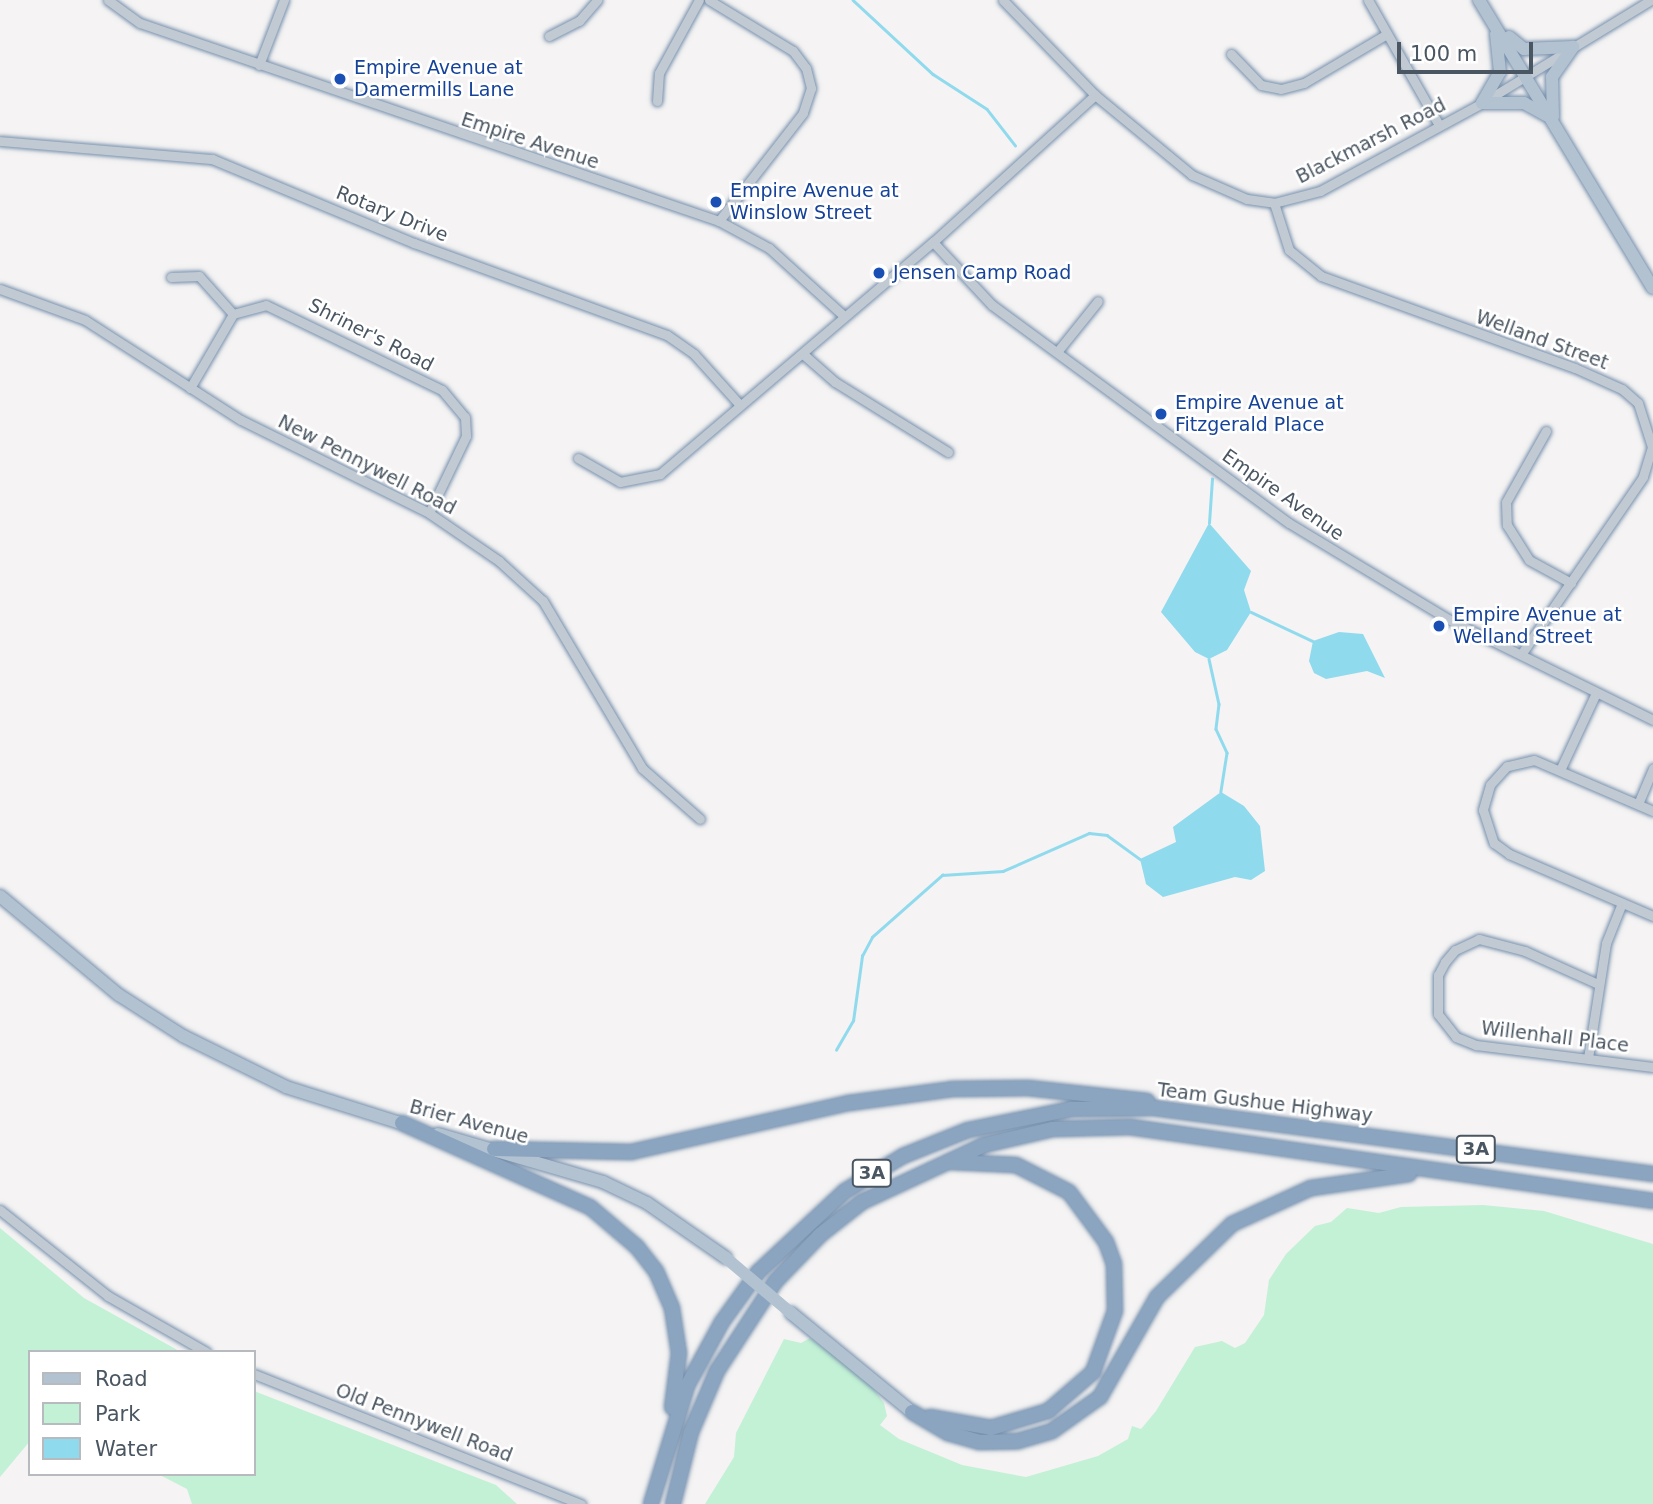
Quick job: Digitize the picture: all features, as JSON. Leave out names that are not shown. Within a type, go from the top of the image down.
[{"type":"highway","points":[[494,1149],[631,1152],[849,1103],[975,1088],[1087,1093],[1214,1113]]},
{"type":"highway","name":"Team Gushue Highway","points":[[651,1504],[664,1450],[687,1385],[740,1296],[784,1243],[875,1171],[968,1130],[1035,1114],[1108,1108],[1214,1113],[1653,1174]]},
{"type":"highway","points":[[402,1124],[590,1207],[637,1247],[656,1271],[672,1308],[679,1353],[664,1450]]},
{"type":"highway","name":"Team Gushue Highway","points":[[673,1504],[704,1398],[748,1317],[820,1234],[862,1202],[926,1168],[1016,1136],[1091,1127],[1171,1131],[1450,1174],[1653,1201]]},
{"type":"highway","points":[[912,1412],[991,1428],[1048,1411],[1093,1372],[1111,1332],[1117,1288],[1114,1264],[1096,1223],[1051,1180],[998,1162],[926,1168]]},
{"type":"highway","points":[[912,1412],[948,1433],[979,1442],[1018,1441],[1052,1431],[1100,1397],[1157,1297],[1189,1260],[1232,1224],[1283,1198],[1343,1180],[1450,1174]]},
{"type":"main road","points":[[1479,0],[1653,288]]},
{"type":"main road","points":[[1491,17],[1518,47],[1573,47]]},
{"type":"main road","points":[[1491,17],[1500,48],[1500,72],[1482,103],[1530,104],[1554,124]]},
{"type":"main road","points":[[1554,124],[1552,76],[1573,47]]},
{"type":"main road","name":"Brier Avenue","points":[[0,896],[119,995],[183,1036],[286,1087],[402,1124],[603,1182],[647,1203],[726,1258],[912,1412]]},
{"type":"street","name":"Empire Avenue","points":[[108,0],[139,23],[719,221],[777,254],[844,316]]},
{"type":"street","points":[[259,65],[284,0]]},
{"type":"street","points":[[549,36],[574,24],[597,0]]},
{"type":"street","points":[[657,101],[659,73],[699,0]]},
{"type":"street","points":[[709,0],[793,51],[806,68],[811,88],[803,113],[719,221]]},
{"type":"street","name":"Blackmarsh Road","points":[[1003,0],[1095,95],[1192,175],[1247,199],[1274,203],[1320,191],[1482,103],[1651,0]]},
{"type":"street","points":[[1368,0],[1439,125]]},
{"type":"street","points":[[1231,54],[1261,85],[1281,89],[1304,83],[1387,34]]},
{"type":"street","points":[[578,458],[620,481],[649,480],[803,354],[933,242],[1095,95]]},
{"type":"street","name":"Rotary Drive","points":[[0,141],[217,161],[414,243],[667,335],[694,354],[739,404]]},
{"type":"street","name":"Welland Street","points":[[1274,203],[1289,250],[1321,276],[1575,368],[1622,389],[1639,403],[1648,425],[1649,462],[1571,583],[1521,653]]},
{"type":"street","name":"Empire Avenue","points":[[933,242],[992,305],[1289,523],[1448,619],[1653,720]]},
{"type":"street","points":[[171,277],[199,276],[233,314],[190,388]]},
{"type":"street","name":"New Pennywell Road","points":[[0,289],[85,320],[270,436],[429,513],[534,589],[642,768],[700,819]]},
{"type":"street","points":[[1057,352],[1098,300]]},
{"type":"street","name":"Shriner's Road","points":[[233,314],[254,305],[278,306],[455,401],[465,417],[466,436],[429,513]]},
{"type":"street","points":[[803,354],[835,382],[948,452]]},
{"type":"street","points":[[1546,430],[1506,502],[1507,525],[1529,561],[1571,583]]},
{"type":"street","points":[[1561,768],[1595,693]]},
{"type":"street","points":[[1653,811],[1561,768],[1534,760],[1507,766],[1485,797],[1486,828],[1509,854],[1653,916]]},
{"type":"street","points":[[1638,804],[1653,768]]},
{"type":"street","points":[[1588,1058],[1598,984],[1622,903]]},
{"type":"street","name":"Willenhall Place","points":[[1598,984],[1525,951],[1479,939],[1455,950],[1438,975],[1438,1014],[1456,1037],[1476,1045],[1653,1066]]},
{"type":"street","points":[[0,1210],[108,1296],[202,1350]]},
{"type":"street","name":"Old Pennywell Road","points":[[256,1375],[581,1504]]},
{"type":"green space","points":[[1483,1205],[1544,1211],[1653,1244],[1653,1504],[705,1504],[734,1457],[736,1433],[784,1339],[801,1343],[810,1338],[866,1379],[884,1403],[887,1416],[880,1425],[899,1439],[962,1465],[1026,1477],[1098,1456],[1128,1439],[1132,1426],[1141,1429],[1156,1411],[1195,1347],[1222,1341],[1235,1348],[1245,1343],[1264,1315],[1269,1280],[1286,1254],[1315,1226],[1331,1222],[1347,1208],[1379,1213],[1401,1207]]},
{"type":"green space","points":[[0,1228],[84,1298],[177,1350],[28,1350],[28,1443],[0,1477]]},
{"type":"green space","points":[[256,1392],[496,1485],[517,1504],[192,1504],[187,1489],[162,1476],[256,1476]]},
{"type":"water","points":[[1209,523],[1251,571],[1244,590],[1251,612],[1227,650],[1209,659],[1195,652],[1161,612]]},
{"type":"water","points":[[1339,632],[1363,634],[1385,678],[1367,671],[1326,679],[1314,673],[1309,661],[1313,641]]},
{"type":"water","points":[[1221,792],[1244,806],[1260,826],[1265,871],[1251,880],[1235,877],[1163,897],[1146,884],[1140,859],[1176,842],[1173,827]]},
{"type":"waterway","points":[[853,0],[933,74],[987,109],[1015,145]]},
{"type":"waterway","points":[[1209,523],[1212,479]]},
{"type":"waterway","points":[[1251,612],[1313,641]]},
{"type":"waterway","points":[[1209,659],[1219,704],[1216,729],[1227,753],[1221,792]]},
{"type":"waterway","points":[[836,1050],[853,1021],[862,956],[872,937],[942,875],[1003,871],[1089,833],[1107,835],[1140,859]]},
{"type":"place","name":"Empire Avenue at Damermills Lane","points":[[340,79]]},
{"type":"place","name":"Empire Avenue at Winslow Street","points":[[716,202]]},
{"type":"place","name":"Jensen Camp Road","points":[[879,273]]},
{"type":"place","name":"Empire Avenue at Fitzgerald Place","points":[[1161,414]]},
{"type":"place","name":"Empire Avenue at Welland Street","points":[[1439,626]]}]
